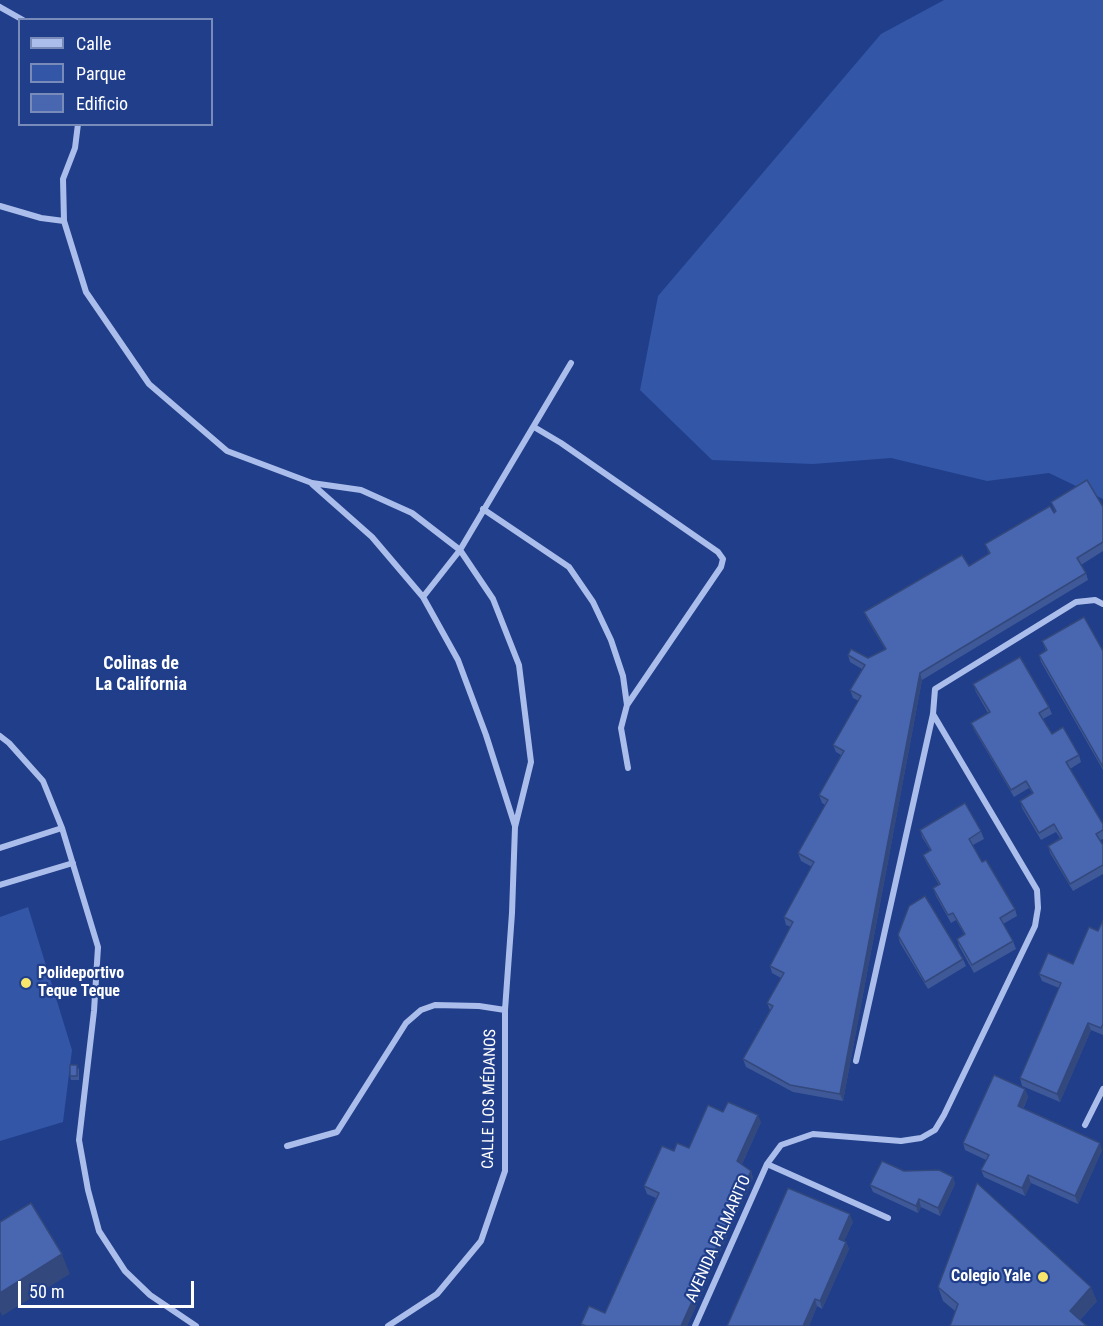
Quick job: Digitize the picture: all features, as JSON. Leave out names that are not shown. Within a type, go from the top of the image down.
[{"type":"street","points":[[0,7],[19,18]]},
{"type":"street","name":"CALLE LOS MÉDANOS","points":[[78,126],[75,148],[63,179],[64,221],[86,292],[149,384],[227,451],[312,483],[361,490],[412,513],[460,550],[493,599],[519,665],[531,762],[515,827],[505,1010],[505,1171],[481,1241],[437,1294],[388,1326]]},
{"type":"street","points":[[0,206],[41,218],[64,221]]},
{"type":"street","points":[[423,597],[460,550],[571,363]]},
{"type":"street","points":[[534,427],[561,443],[698,538],[718,552],[723,559],[721,567],[627,705],[621,728],[628,768]]},
{"type":"street","name":"CALLE LOS MÉDANOS","points":[[312,483],[372,537],[423,597],[458,660],[486,735],[515,827]]},
{"type":"street","points":[[483,509],[569,567],[593,602],[611,640],[623,676],[627,705]]},
{"type":"street","points":[[856,1061],[933,714],[935,689],[1076,602],[1095,600],[1103,604]]},
{"type":"street","name":"AVENIDA PALMARITO","points":[[696,1326],[767,1164],[781,1145],[813,1134],[901,1141],[921,1138],[935,1130],[1035,926],[1038,908],[1037,890],[933,714]]},
{"type":"street","points":[[0,736],[43,782],[62,828],[98,947],[94,1011],[79,1140],[88,1190],[99,1231],[125,1271],[150,1295],[196,1326]]},
{"type":"street","points":[[0,848],[62,828]]},
{"type":"street","points":[[0,885],[73,863]]},
{"type":"street","points":[[287,1146],[337,1132],[406,1023],[420,1010],[435,1005],[479,1006],[505,1010]]},
{"type":"street","points":[[1085,1125],[1103,1089]]},
{"type":"street","points":[[767,1164],[888,1218]]},
{"type":"green space","points":[[944,0],[1103,0],[1103,499],[1049,473],[987,481],[891,458],[813,464],[712,460],[640,390],[658,296],[881,34]]},
{"type":"green space","name":"Polideportivo Teque Teque","points":[[28,907],[72,1050],[63,1122],[0,1141],[0,917]]},
{"type":"building","points":[[1087,480],[1103,507],[1103,542],[1077,558],[1086,573],[920,673],[840,1094],[790,1085],[743,1059],[773,1006],[767,1003],[784,973],[770,966],[793,922],[784,917],[814,862],[798,853],[828,800],[819,795],[844,751],[833,745],[861,696],[850,690],[865,665],[848,655],[851,649],[868,658],[886,649],[864,612],[962,555],[969,566],[990,553],[985,544],[1050,506],[1054,513],[1056,511],[1051,502]]},
{"type":"building","points":[[1084,617],[1103,651],[1103,767],[1039,655],[1047,650],[1042,641]]},
{"type":"building","points":[[1020,657],[1049,707],[1039,713],[1052,734],[1063,727],[1079,755],[1066,762],[1103,824],[1103,830],[1096,834],[1103,845],[1103,865],[1070,884],[1048,846],[1062,838],[1054,824],[1039,833],[1020,801],[1033,793],[1026,781],[1011,790],[971,723],[990,712],[973,684]]},
{"type":"building","points":[[965,803],[981,831],[969,839],[982,862],[986,860],[1015,909],[1000,918],[1013,941],[972,965],[957,939],[965,934],[953,913],[948,915],[933,888],[940,884],[923,855],[931,850],[920,830]]},
{"type":"building","points":[[925,896],[963,959],[925,982],[898,935],[909,906]]},
{"type":"building","points":[[1103,920],[1103,1024],[1101,1028],[1088,1023],[1057,1094],[1020,1078],[1061,983],[1039,974],[1048,953],[1073,964],[1089,927],[1098,931]]},
{"type":"building","points":[[70,1065],[77,1065],[77,1076],[70,1076]]},
{"type":"building","points":[[994,1075],[1025,1089],[1018,1106],[1100,1143],[1075,1196],[1028,1175],[1022,1188],[981,1170],[989,1155],[963,1143]]},
{"type":"building","points":[[728,1102],[758,1115],[737,1161],[751,1171],[681,1326],[586,1326],[581,1324],[589,1306],[605,1313],[659,1193],[644,1186],[662,1146],[674,1151],[677,1143],[689,1148],[708,1105],[723,1112]]},
{"type":"building","points":[[882,1161],[904,1171],[939,1170],[953,1177],[938,1208],[919,1199],[916,1206],[870,1185]]},
{"type":"building","name":"Colegio Yale","points":[[977,1183],[1091,1287],[1070,1311],[1087,1326],[950,1326],[958,1304],[938,1287]]},
{"type":"building","points":[[788,1188],[850,1214],[839,1239],[846,1242],[820,1301],[815,1299],[803,1326],[727,1326]]},
{"type":"building","points":[[31,1203],[62,1254],[0,1293],[0,1222]]},
{"type":"place","name":"Polideportivo Teque Teque","points":[[26,983]]},
{"type":"place","name":"Colegio Yale","points":[[1043,1277]]},
{"type":"district","name":"Colinas de La California","points":[[141,674]]}]
